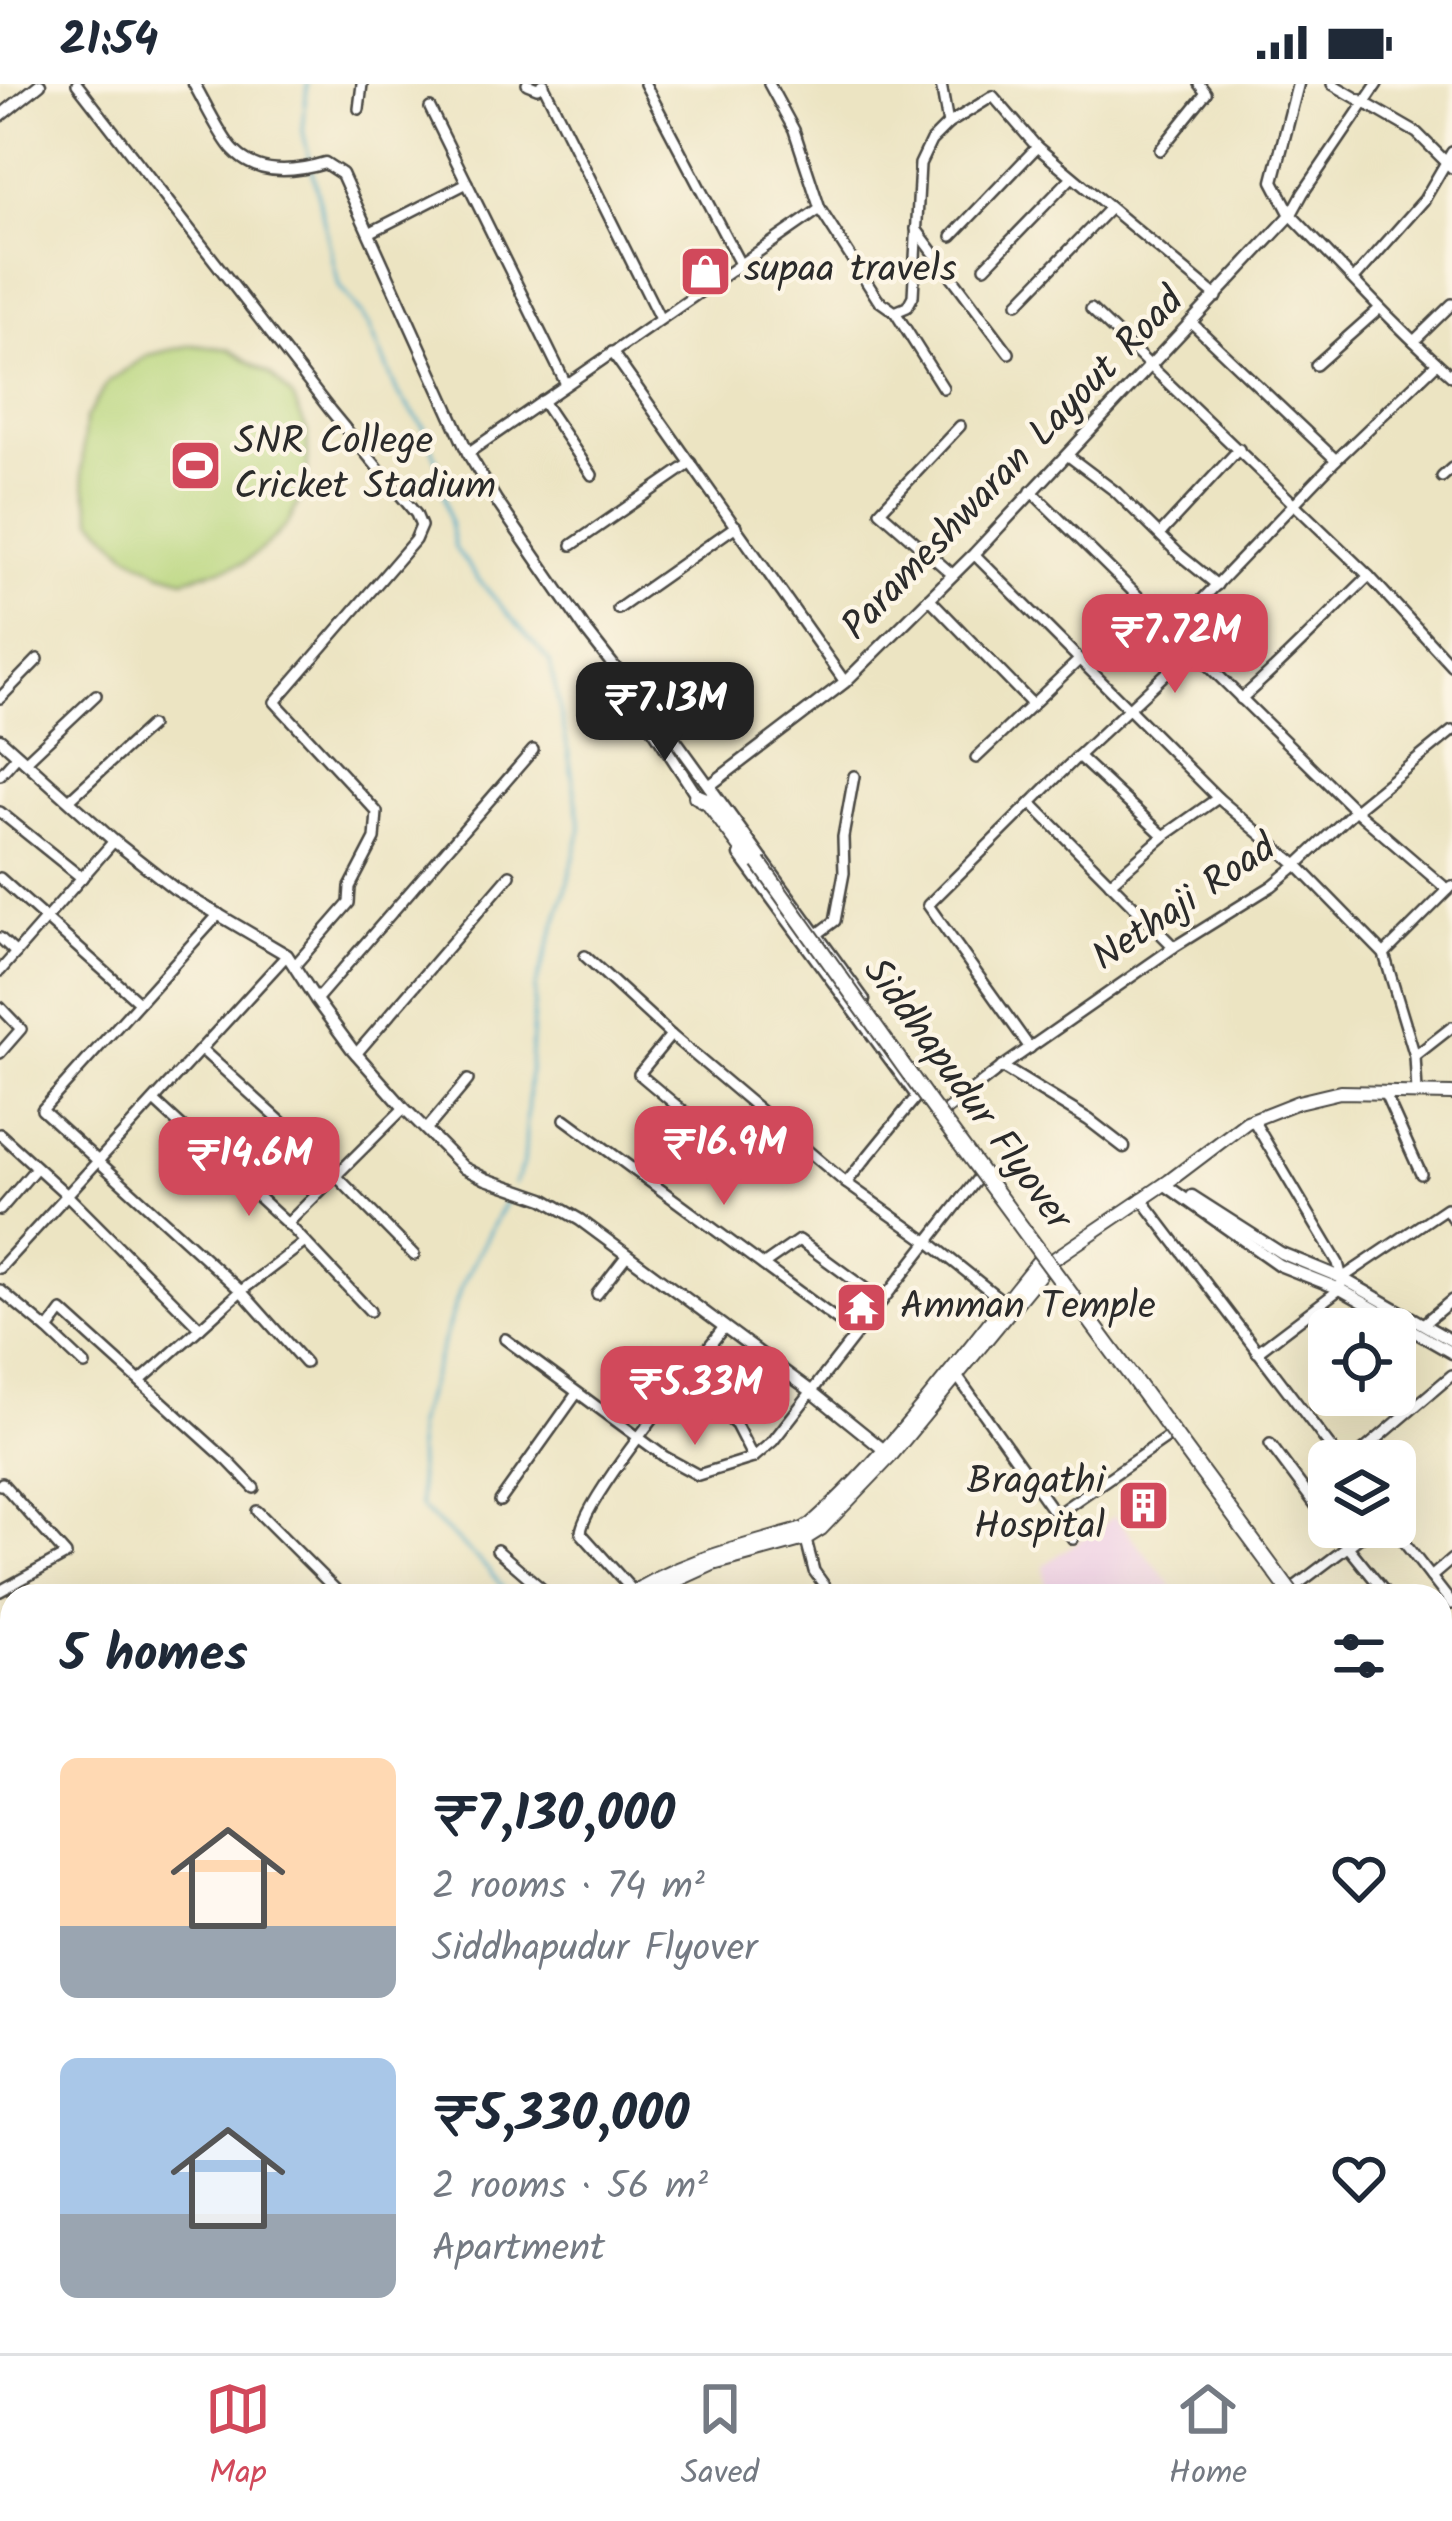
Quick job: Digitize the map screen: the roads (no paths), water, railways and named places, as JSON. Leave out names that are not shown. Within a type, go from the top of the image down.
[{"type":"main road","name":"Siddhapudur Flyover","points":[[703,791],[1286,1584]]},
{"type":"main road","name":"Siddhapudur Flyover","points":[[726,806],[735,833]]},
{"type":"main road","points":[[887,1452],[1004,1302],[1045,1263],[1253,1120],[1340,1092],[1452,1094]]},
{"type":"main road","points":[[1045,1263],[1286,1584]]},
{"type":"main road","points":[[656,1584],[708,1556],[804,1534],[957,1376],[1045,1263]]},
{"type":"main road","points":[[1045,1263],[1168,1437],[1285,1584]]},
{"type":"street","points":[[0,116],[40,84]]},
{"type":"street","points":[[0,1268],[201,1049],[349,904],[350,887],[375,839],[377,812],[275,702],[415,540],[422,526],[77,84]]},
{"type":"street","points":[[194,84],[233,151],[261,169],[297,170],[325,163],[342,174],[468,453],[496,500],[917,1096],[938,1116],[1045,1263]]},
{"type":"street","points":[[359,109],[362,84]]},
{"type":"street","points":[[527,84],[537,88],[544,84],[660,319]]},
{"type":"street","points":[[645,84],[740,264]]},
{"type":"street","points":[[769,84],[794,130],[820,209],[878,300],[895,312],[943,388]]},
{"type":"street","points":[[941,84],[948,124]]},
{"type":"street","points":[[1160,149],[1206,94],[1199,84]]},
{"type":"street","points":[[1298,84],[1273,181],[1291,214],[1379,309],[1452,376]]},
{"type":"street","points":[[1334,84],[1417,133],[1450,160],[1424,200],[1354,279]]},
{"type":"street","points":[[1291,214],[1377,84]]},
{"type":"street","points":[[895,312],[907,307],[913,296],[920,164],[931,141],[948,124],[993,95],[1037,147],[1217,297]]},
{"type":"street","points":[[430,108],[566,384]]},
{"type":"street","points":[[952,236],[1037,147]]},
{"type":"street","points":[[985,267],[1072,177]]},
{"type":"street","points":[[369,233],[467,183]]},
{"type":"street","points":[[1018,303],[1109,208]]},
{"type":"street","points":[[468,453],[820,209]]},
{"type":"street","name":"Parameshwaran Layout Road","points":[[703,791],[845,682],[974,554],[1291,214]]},
{"type":"street","points":[[916,229],[1009,353]]},
{"type":"street","points":[[1414,341],[1452,304]]},
{"type":"street","points":[[1090,309],[1370,575],[1452,666]]},
{"type":"street","points":[[1316,365],[1379,309]]},
{"type":"street","points":[[1192,323],[1336,460]]},
{"type":"street","points":[[612,352],[845,682]]},
{"type":"street","points":[[1172,631],[1292,504],[1437,363]]},
{"type":"street","points":[[542,401],[592,475]]},
{"type":"street","points":[[953,575],[880,511],[960,426]]},
{"type":"street","points":[[1160,534],[1239,449]]},
{"type":"street","points":[[1067,455],[1116,492],[1216,585]]},
{"type":"street","points":[[572,545],[691,463]]},
{"type":"street","points":[[1442,477],[1452,469]]},
{"type":"street","points":[[1031,491],[1355,810],[1450,888],[1384,954]]},
{"type":"street","points":[[618,609],[736,526]]},
{"type":"street","points":[[974,554],[1127,710],[1218,798],[1298,865],[1384,954],[1415,1056],[1417,1092]]},
{"type":"street","points":[[1241,699],[1370,575]]},
{"type":"street","points":[[929,598],[1033,705]]},
{"type":"street","points":[[1030,1048],[928,905],[1191,650]]},
{"type":"street","points":[[0,698],[38,659]]},
{"type":"street","points":[[976,758],[1079,660]]},
{"type":"street","points":[[0,775],[96,695]]},
{"type":"street","points":[[68,800],[151,726]]},
{"type":"street","name":"Nethaji Road","points":[[938,1116],[1174,947],[1272,886],[1452,731]]},
{"type":"street","points":[[0,739],[175,889],[291,959],[356,1054],[464,1168],[544,1199],[580,1220],[887,1452]]},
{"type":"street","points":[[316,1000],[533,750]]},
{"type":"street","points":[[1078,756],[1164,836]]},
{"type":"street","points":[[819,933],[835,921],[854,776]]},
{"type":"street","points":[[703,791],[726,806],[819,933],[978,1178],[1045,1263]]},
{"type":"street","points":[[1110,883],[1218,798]]},
{"type":"street","points":[[1031,802],[1174,947]]},
{"type":"street","points":[[0,812],[82,878]]},
{"type":"street","points":[[0,971],[114,841]]},
{"type":"street","points":[[356,1054],[510,874]]},
{"type":"street","points":[[0,878],[140,1002]]},
{"type":"street","points":[[219,914],[42,1110],[241,1291],[305,1363]]},
{"type":"street","points":[[0,938],[16,952]]},
{"type":"street","points":[[585,956],[846,1183],[1004,1302]]},
{"type":"street","points":[[0,1007],[21,1029],[0,1053]]},
{"type":"street","points":[[1415,1056],[1452,1027]]},
{"type":"street","points":[[671,1035],[639,1074],[752,1169],[786,1132]]},
{"type":"street","points":[[201,1049],[414,1255]]},
{"type":"street","points":[[1002,1067],[1124,1147]]},
{"type":"street","points":[[426,1130],[468,1079]]},
{"type":"street","points":[[1384,1092],[1421,1174]]},
{"type":"street","points":[[846,1183],[917,1096]]},
{"type":"street","points":[[154,1101],[287,1224],[370,1311]]},
{"type":"street","points":[[287,1224],[404,1108]]},
{"type":"street","points":[[566,1119],[856,1334]]},
{"type":"street","points":[[1253,1120],[1338,1263],[1341,1284]]},
{"type":"street","points":[[0,1134],[200,1328]]},
{"type":"street","points":[[2,1203],[36,1168]]},
{"type":"street","points":[[505,1339],[665,1457],[698,1474],[753,1458],[773,1441],[978,1178]]},
{"type":"street","points":[[1167,1182],[1281,1253],[1452,1341]]},
{"type":"street","points":[[1142,1198],[1325,1440]]},
{"type":"street","points":[[1257,1352],[1446,1208],[1452,1218]]},
{"type":"street","points":[[764,1265],[799,1240],[882,1301]]},
{"type":"street","points":[[140,1381],[304,1242]]},
{"type":"street","points":[[597,1294],[627,1255]]},
{"type":"street","points":[[1341,1284],[1452,1353]]},
{"type":"street","points":[[0,1290],[85,1365]]},
{"type":"street","points":[[1423,1324],[1452,1300]]},
{"type":"street","points":[[48,1330],[62,1311],[254,1488]]},
{"type":"street","points":[[625,1584],[580,1526],[639,1438],[724,1327]]},
{"type":"street","points":[[1376,1440],[1452,1375]]},
{"type":"street","points":[[957,1376],[1073,1539]]},
{"type":"street","points":[[685,1379],[736,1425],[753,1458]]},
{"type":"street","points":[[500,1501],[577,1394]]},
{"type":"street","points":[[1057,1514],[1168,1437]]},
{"type":"street","points":[[1270,1444],[1308,1495]]},
{"type":"street","points":[[0,1486],[2,1483],[65,1555],[13,1584]]},
{"type":"street","points":[[257,1511],[330,1584]]},
{"type":"street","points":[[804,1534],[814,1571],[823,1584]]},
{"type":"street","points":[[1304,1584],[1344,1548]]},
{"type":"street","points":[[1348,1548],[1378,1584]]},
{"type":"street","points":[[1408,1548],[1436,1584]]},
{"type":"street","points":[[497,1550],[536,1584]]},
{"type":"street","points":[[1431,1577],[1452,1559]]},
{"type":"waterway","points":[[307,84],[303,131],[339,286],[369,325],[397,392],[424,427],[438,463],[455,548],[550,662],[567,745],[581,828],[535,988],[524,1162],[514,1184]]},
{"type":"waterway","points":[[500,1584],[420,1507],[416,1425],[461,1287],[510,1193]]},
{"type":"place","name":"supaa travels","points":[[705,271]]},
{"type":"place","name":"SNR College Cricket Stadium","points":[[195,465]]},
{"type":"place","name":"Amman Temple","points":[[861,1308]]},
{"type":"place","name":"Bragathi Hospital","points":[[1144,1505]]}]
